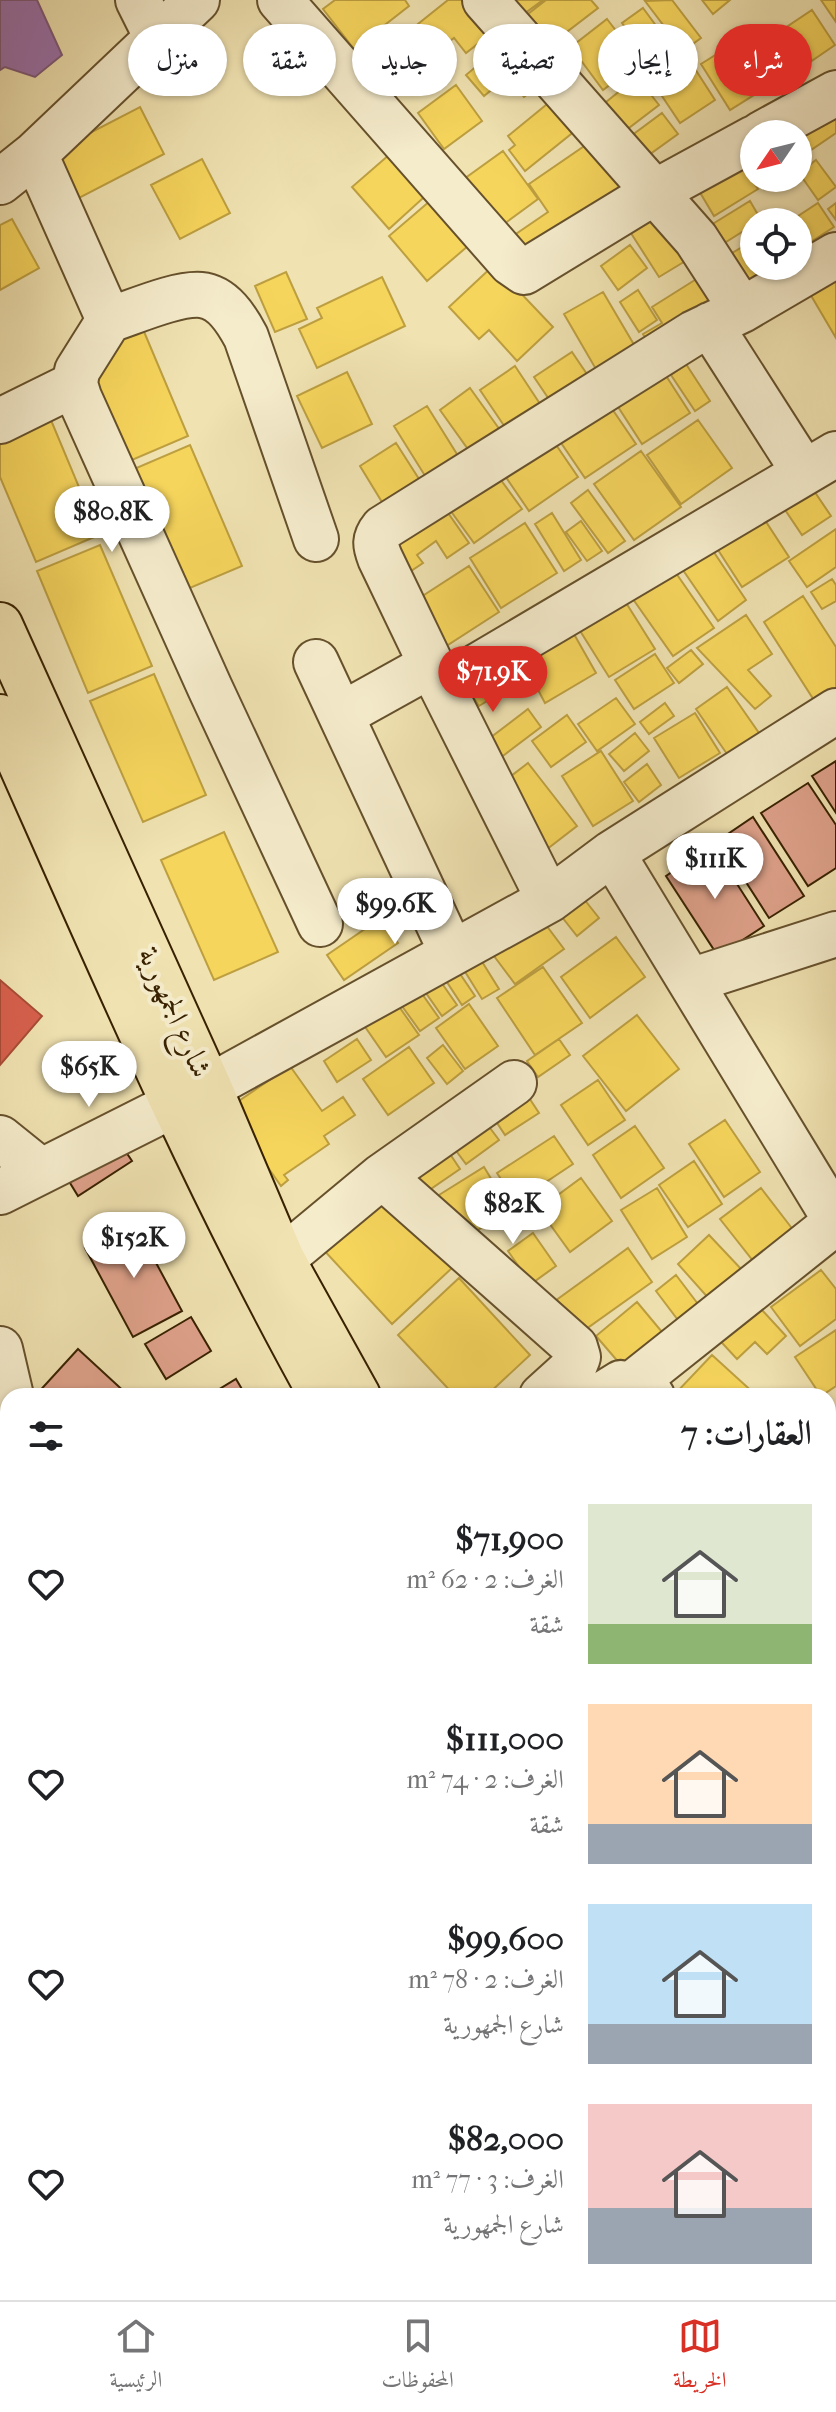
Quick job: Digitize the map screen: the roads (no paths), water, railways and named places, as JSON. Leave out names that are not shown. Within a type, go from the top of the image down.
[{"type":"main road","name":"شارع الجمهورية","points":[[0,625],[289,1336],[318,1388]]},
{"type":"main road","name":"شارع الجمهورية","points":[[0,717],[191,1096],[354,1388]]},
{"type":"street","points":[[138,0],[150,24]]},
{"type":"street","points":[[172,24],[197,0]]},
{"type":"street","points":[[280,0],[511,263],[524,272],[655,192],[740,146]]},
{"type":"street","points":[[341,715],[436,676],[826,464],[726,318],[696,239],[485,0]]},
{"type":"street","points":[[0,182],[35,154],[128,66]]},
{"type":"street","points":[[787,120],[836,93]]},
{"type":"street","points":[[35,154],[109,320]]},
{"type":"street","points":[[549,900],[380,558],[375,545],[377,535],[397,519],[726,318],[836,255]]},
{"type":"street","points":[[316,539],[246,337],[235,317],[222,304],[203,295],[181,298],[109,320],[77,371],[75,384],[210,688],[320,924]]},
{"type":"street","points":[[0,421],[75,384]]},
{"type":"street","points":[[316,662],[452,953]]},
{"type":"street","points":[[0,1192],[191,1096],[549,900],[612,853],[836,711]]},
{"type":"street","points":[[612,853],[836,1222],[633,1388]]},
{"type":"street","points":[[690,981],[836,934]]},
{"type":"street","points":[[282,1259],[382,1176],[514,1083]]},
{"type":"street","points":[[0,1138],[41,1171]]},
{"type":"street","points":[[382,1176],[575,1347],[578,1357],[574,1367],[551,1388]]},
{"type":"street","points":[[0,1349],[9,1388]]}]
